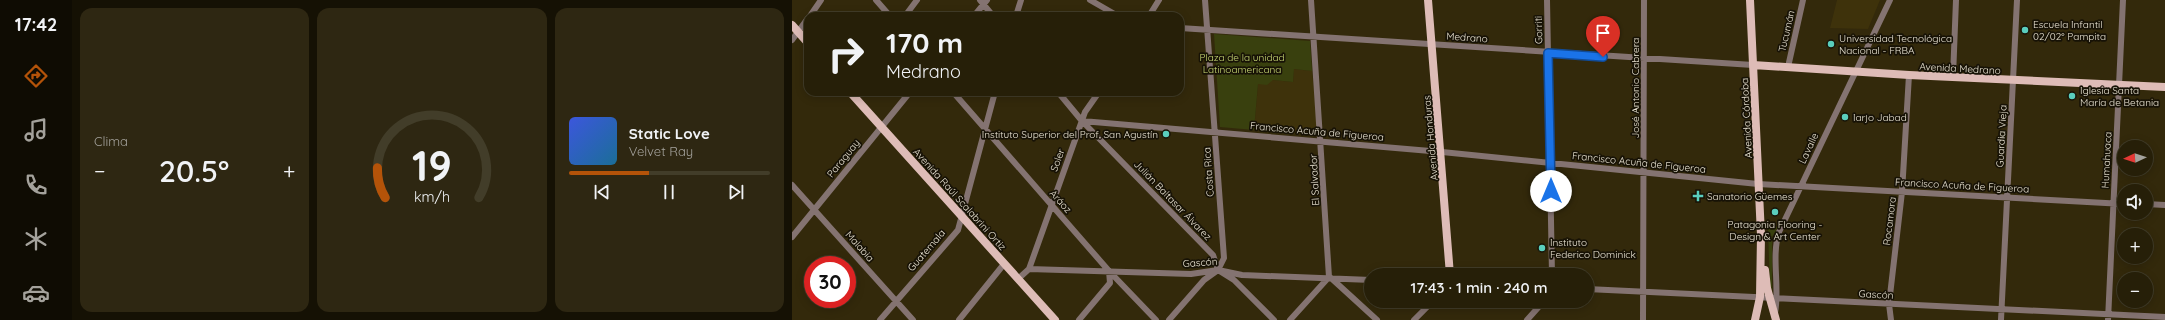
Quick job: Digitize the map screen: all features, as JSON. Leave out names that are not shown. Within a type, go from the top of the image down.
[{"type":"main road","name":"Avenida Honduras","points":[[1428,0],[1442,152],[1450,268]]},
{"type":"main road","name":"Avenida Córdoba","points":[[1750,0],[1761,235],[1760,297],[1755,320]]},
{"type":"main road","points":[[792,25],[804,39]]},
{"type":"main road","name":"Avenida Medrano","points":[[1754,66],[2165,87]]},
{"type":"main road","name":"Avenida Raúl Scalabrini Ortiz","points":[[854,96],[1054,320]]},
{"type":"main road","name":"Avenida Córdoba","points":[[1761,235],[1774,299],[1775,316]]},
{"type":"street","points":[[813,12],[821,0]]},
{"type":"street","points":[[876,0],[886,12]]},
{"type":"street","points":[[908,12],[918,0]]},
{"type":"street","points":[[1017,12],[1021,0]]},
{"type":"street","points":[[1090,0],[1111,12]]},
{"type":"street","points":[[1152,12],[1159,0]]},
{"type":"street","name":"Costa Rica","points":[[1205,0],[1224,258],[1218,270]]},
{"type":"street","name":"El Salvador","points":[[1311,0],[1322,142],[1329,277]]},
{"type":"street","name":"Gorriti","points":[[1547,0],[1552,268]]},
{"type":"street","name":"José Antonio Cabrera","points":[[1643,320],[1645,290],[1644,0]]},
{"type":"street","name":"Tucumán","points":[[1788,67],[1803,0]]},
{"type":"street","name":"Lavalle","points":[[1774,299],[1777,240],[1801,186],[1890,0]]},
{"type":"street","points":[[1953,77],[1956,0]]},
{"type":"street","name":"Guardia Vieja","points":[[2002,320],[2017,0]]},
{"type":"street","name":"Humahuaca","points":[[2108,317],[2123,0]]},
{"type":"street","points":[[977,12],[984,2],[990,12]]},
{"type":"street","points":[[792,40],[804,24]]},
{"type":"street","name":"Medrano","points":[[1184,28],[1754,66]]},
{"type":"street","name":"Rocamora","points":[[1891,320],[1889,304],[1902,192],[1909,75]]},
{"type":"street","name":"Paraguay","points":[[792,238],[907,96]]},
{"type":"street","name":"Aráoz","points":[[956,96],[1109,271],[1156,320]]},
{"type":"street","name":"Guatemala","points":[[880,320],[958,230],[994,96]]},
{"type":"street","name":"Julián Baltasar Álvarez","points":[[1061,96],[1082,121],[1213,255],[1218,270]]},
{"type":"street","name":"Soler","points":[[1018,279],[1029,269],[1085,112],[1095,96]]},
{"type":"street","name":"Francisco Acuña de Figueroa","points":[[1082,121],[1442,152],[1758,184],[2117,203]]},
{"type":"street","name":"Malabia","points":[[792,185],[913,320]]},
{"type":"street","points":[[2153,204],[2165,205]]},
{"type":"street","points":[[959,320],[1004,264]]},
{"type":"street","name":"Gascón","points":[[1029,269],[1191,274],[1218,270],[1242,275],[1329,277],[1364,280]]},
{"type":"street","points":[[1168,320],[1204,280],[1218,270],[1234,280],[1274,320]]},
{"type":"street","points":[[1079,320],[1110,284],[1109,271]]},
{"type":"street","points":[[1290,320],[1329,277],[1336,281],[1377,320]]},
{"type":"street","name":"Gascón","points":[[1594,288],[2108,317],[2165,317]]},
{"type":"street","points":[[1414,320],[1426,308]]},
{"type":"street","points":[[1527,320],[1538,308]]},
{"type":"shaded area","points":[[1837,0],[1880,0],[1868,29],[1830,28]]},
{"type":"shaded area","points":[[1294,69],[1312,71],[1318,136],[1254,130],[1258,84],[1273,80],[1293,82]]},
{"type":"green space","name":"Plaza de la unidad Latinoamericana","points":[[1214,34],[1310,41],[1312,71],[1294,69],[1293,82],[1273,80],[1267,85],[1258,84],[1254,130],[1220,127]]},
{"type":"green space","points":[[1768,227],[1778,227],[1772,237],[1772,292],[1770,292]]},
{"type":"place","name":"Escuela Infantil 02/02° Pampita","points":[[2025,30]]},
{"type":"place","name":"Universidad Tecnológica Nacional - FRBA","points":[[1831,44]]},
{"type":"place","name":"Iglesia Santa María de Betania","points":[[2072,96]]},
{"type":"place","name":"Iarjo Jabad","points":[[1845,117]]},
{"type":"place","name":"Instituto Superior del Prof. San Agustín","points":[[1166,134]]},
{"type":"place","name":"Sanatorio Güemes","points":[[1698,196]]},
{"type":"place","name":"Patagonia Flooring - Design & Art Center","points":[[1775,212]]},
{"type":"place","name":"Instituto Federico Dominick","points":[[1542,248]]},
{"type":"route","points":[[1551,191],[1548,53],[1603,57]]}]
